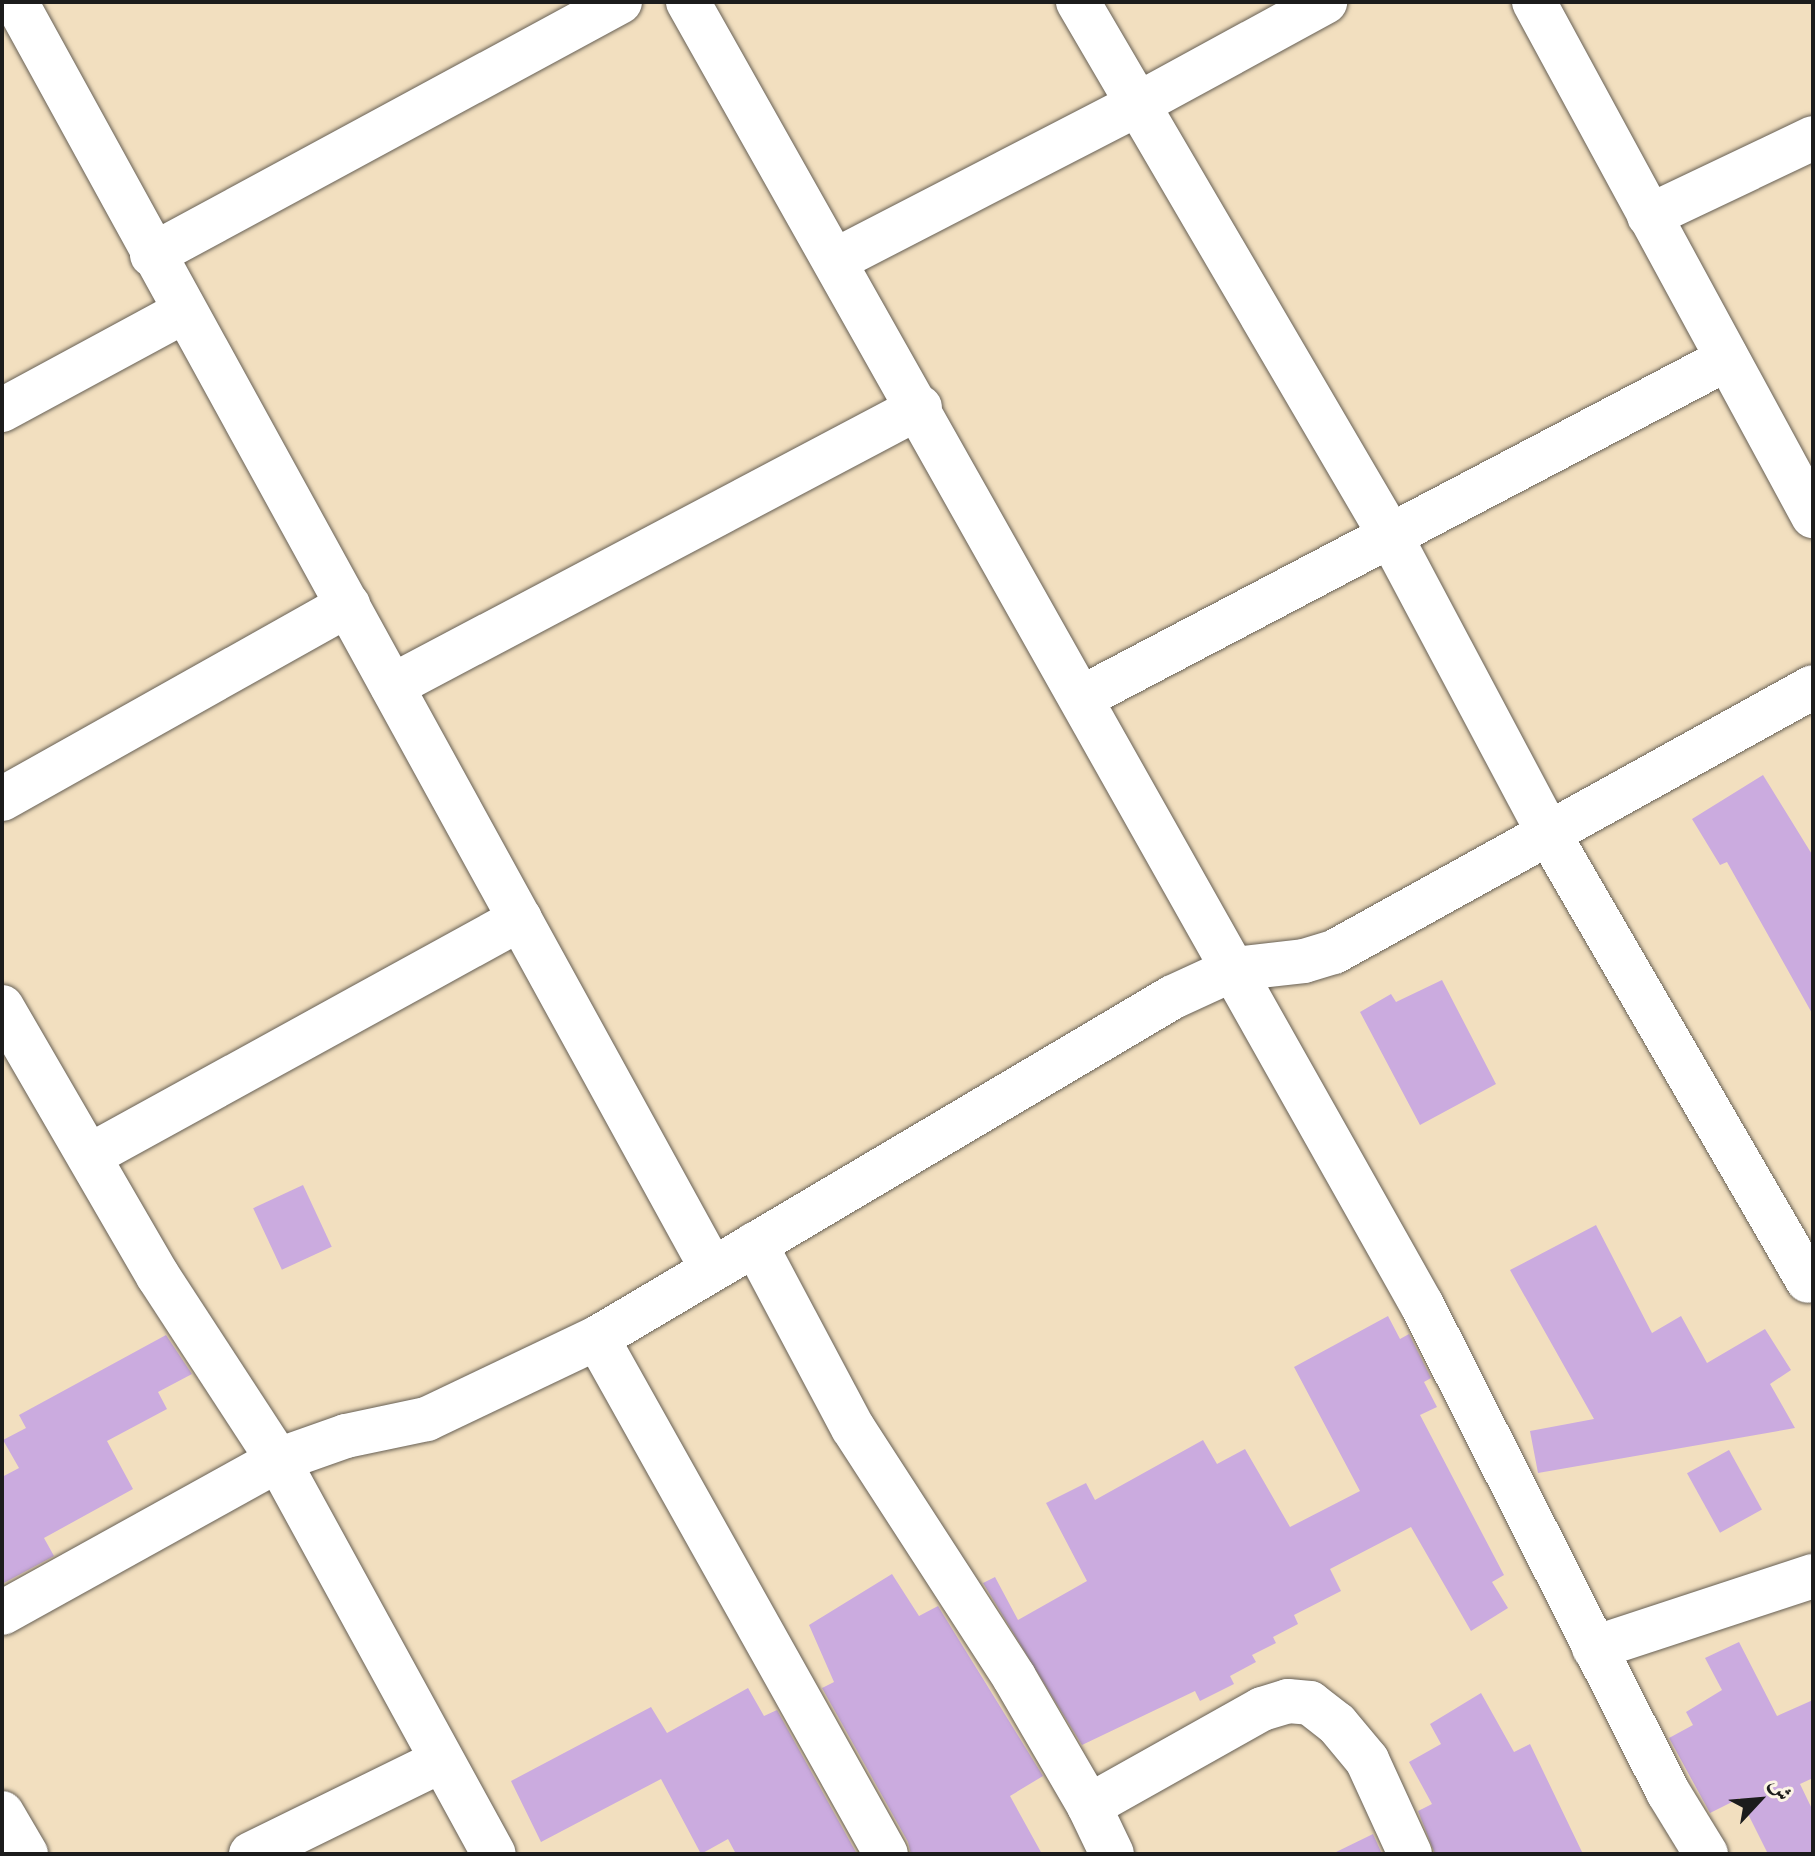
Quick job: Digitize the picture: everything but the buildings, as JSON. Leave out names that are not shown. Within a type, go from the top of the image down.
[{"type":"street","points":[[16,2],[183,312],[348,605],[712,1269]]},
{"type":"street","points":[[152,255],[620,2]]},
{"type":"street","points":[[688,2],[920,407],[1422,1305],[1668,1792],[1706,1854]]},
{"type":"street","points":[[1078,2],[1140,103],[1391,537],[1550,836],[1808,1281]]},
{"type":"street","points":[[836,260],[1140,103],[1325,2]]},
{"type":"street","points":[[1534,2],[1813,516]]},
{"type":"street","points":[[1649,216],[1813,138]]},
{"type":"street","points":[[2,410],[183,312]]},
{"type":"street","points":[[1081,698],[1727,359]]},
{"type":"street","points":[[392,686],[920,407]]},
{"type":"street","points":[[2,799],[348,605]]},
{"type":"street","points":[[2,1613],[278,1460],[346,1436],[427,1419],[597,1338],[1173,997],[1234,969],[1304,961],[1334,952],[1550,836],[1813,687]]},
{"type":"street","points":[[89,1156],[520,919]]},
{"type":"street","points":[[2,1007],[158,1276],[278,1460],[494,1854]]},
{"type":"street","points":[[755,1244],[853,1428],[1014,1677],[1089,1806],[1112,1854]]},
{"type":"street","points":[[597,1338],[886,1854]]},
{"type":"street","points":[[1594,1648],[1813,1576]]},
{"type":"street","points":[[1089,1806],[1262,1709],[1288,1701],[1310,1703],[1337,1724],[1367,1760],[1410,1854]]},
{"type":"street","points":[[251,1854],[441,1761]]},
{"type":"street","points":[[2,1813],[26,1854]]}]
